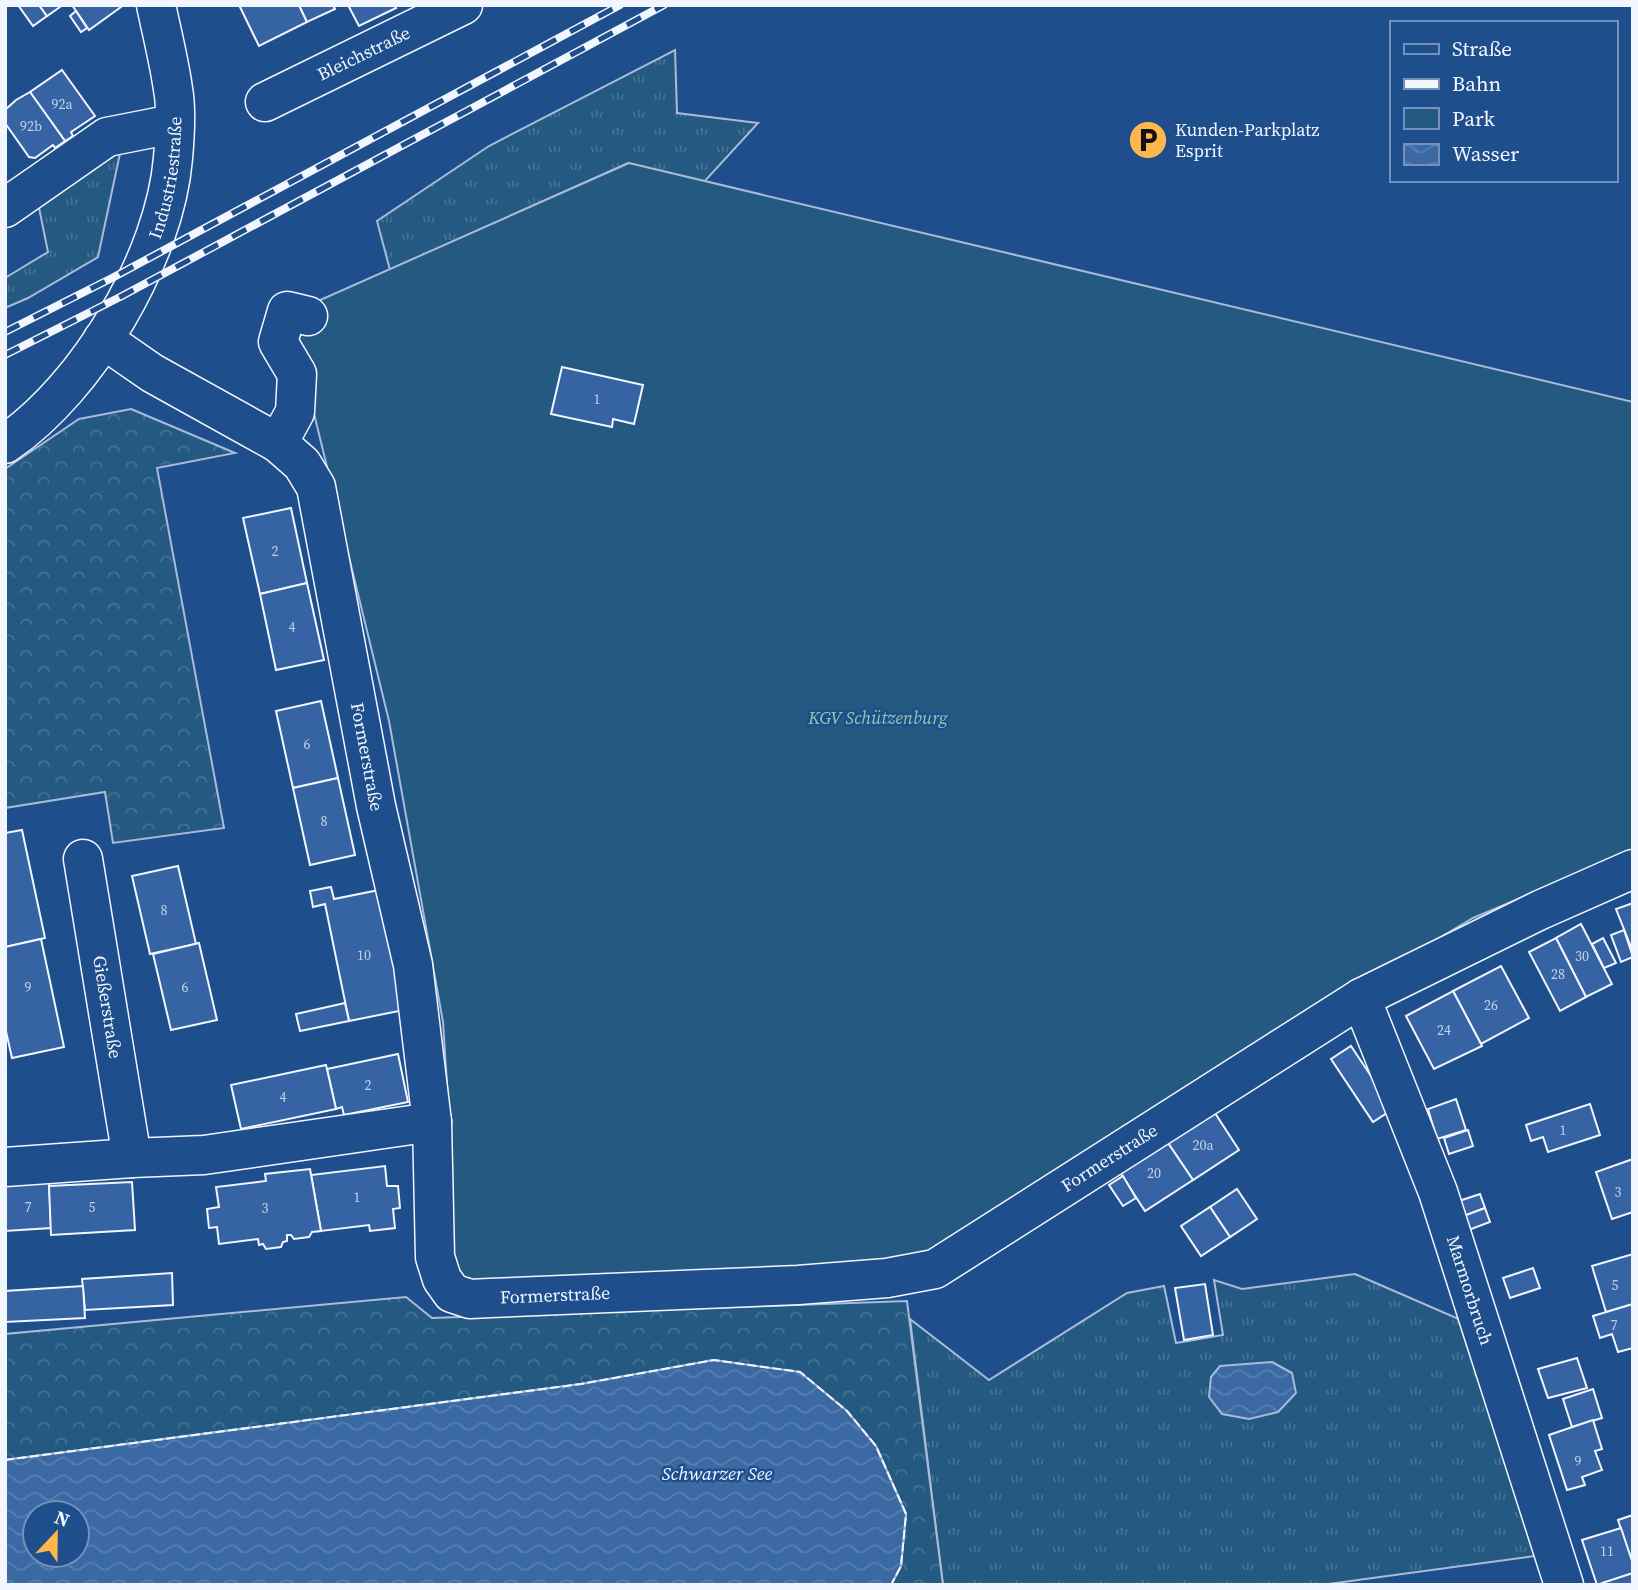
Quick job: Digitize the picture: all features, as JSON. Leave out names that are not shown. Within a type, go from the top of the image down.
[{"type":"street","name":"Industriestraße","points":[[5,444],[52,404],[84,369],[138,276],[162,216],[173,159],[174,92],[156,5]]},
{"type":"street","name":"Bleichstraße","points":[[265,102],[463,5]]},
{"type":"street","points":[[5,208],[107,137],[173,124]]},
{"type":"street","points":[[278,443],[295,412],[297,374],[278,342],[287,310],[308,316]]},
{"type":"street","name":"Formerstraße","points":[[103,339],[152,373],[278,443],[302,464],[316,487],[376,806],[413,965],[432,1122],[435,1257],[442,1279],[452,1293],[470,1298],[490,1298],[798,1285],[887,1278],[935,1269],[1362,998],[1540,910],[1633,869]]},
{"type":"street","name":"Gießerstraße","points":[[83,859],[132,1158]]},
{"type":"street","name":"Marmorbruch","points":[[1362,998],[1438,1192],[1564,1585]]},
{"type":"street","points":[[5,1167],[204,1156],[432,1122]]},
{"type":"green space","points":[[675,50],[677,113],[758,123],[704,182],[628,163],[390,270],[377,221],[489,146]]},
{"type":"green space","points":[[122,144],[98,257],[28,298],[5,308],[5,278],[48,252],[38,203]]},
{"type":"green space","name":"KGV Schützenburg","points":[[629,163],[1633,402],[1633,850],[1473,918],[1244,1055],[919,1257],[804,1272],[462,1281],[445,1227],[452,1161],[443,1022],[389,721],[297,344],[309,305]]},
{"type":"green space","points":[[131,409],[235,453],[157,468],[224,828],[113,843],[105,792],[5,808],[5,469],[79,419]]},
{"type":"green space","points":[[1355,1274],[1468,1323],[1542,1555],[1321,1585],[943,1585],[910,1319],[989,1380],[1127,1293],[1164,1286],[1176,1343],[1223,1335],[1214,1280],[1242,1289]]},
{"type":"green space","points":[[406,1297],[432,1318],[907,1301],[943,1585],[891,1585],[901,1566],[906,1514],[876,1446],[714,1360],[581,1384],[5,1460],[5,1334]]},
{"type":"water","name":"Schwarzer See","points":[[714,1360],[800,1372],[847,1411],[876,1446],[906,1514],[901,1566],[891,1585],[5,1585],[5,1460],[581,1384]]},
{"type":"water","points":[[1272,1362],[1292,1373],[1296,1393],[1278,1412],[1249,1419],[1222,1414],[1209,1397],[1211,1377],[1220,1366]]},
{"type":"building","points":[[18,5],[39,5],[47,16],[33,26]]},
{"type":"building","points":[[39,5],[59,5],[60,7],[47,16]]},
{"type":"building","points":[[72,5],[120,5],[121,7],[89,30]]},
{"type":"building","points":[[299,5],[307,22],[259,46],[240,7]]},
{"type":"building","points":[[299,5],[333,5],[335,9],[307,22]]},
{"type":"building","points":[[348,5],[394,5],[396,8],[359,26]]},
{"type":"building","points":[[76,11],[87,28],[81,32],[70,16]]},
{"type":"building","points":[[62,70],[95,116],[71,132],[73,136],[65,141],[30,92]]},
{"type":"building","points":[[30,92],[65,141],[55,148],[53,145],[35,158],[29,157],[5,123],[6,109]]},
{"type":"building","points":[[562,367],[643,385],[634,424],[613,419],[612,427],[551,414]]},
{"type":"building","points":[[291,508],[307,583],[260,594],[243,518]]},
{"type":"building","points":[[307,583],[324,660],[276,670],[260,594]]},
{"type":"building","points":[[321,701],[338,778],[293,788],[276,711]]},
{"type":"building","points":[[338,778],[355,855],[310,865],[293,788]]},
{"type":"building","points":[[22,830],[45,938],[5,947],[5,833]]},
{"type":"building","points":[[178,866],[196,944],[150,954],[132,876]]},
{"type":"building","points":[[331,887],[334,899],[379,890],[404,1010],[349,1021],[325,904],[313,907],[310,891]]},
{"type":"building","points":[[1633,903],[1633,952],[1616,909]]},
{"type":"building","points":[[1581,924],[1612,984],[1586,997],[1556,938]]},
{"type":"building","points":[[1624,930],[1633,957],[1621,962],[1611,935]]},
{"type":"building","points":[[1556,938],[1586,997],[1560,1011],[1529,952]]},
{"type":"building","points":[[1603,938],[1616,963],[1604,968],[1592,944]]},
{"type":"building","points":[[41,939],[64,1047],[12,1058],[5,1027],[5,947]]},
{"type":"building","points":[[199,943],[217,1020],[171,1030],[153,954]]},
{"type":"building","points":[[1501,966],[1529,1018],[1481,1044],[1453,991]]},
{"type":"building","points":[[1453,991],[1482,1046],[1434,1069],[1406,1016]]},
{"type":"building","points":[[345,1003],[349,1021],[300,1031],[296,1014]]},
{"type":"building","points":[[1351,1046],[1393,1109],[1373,1122],[1331,1059]]},
{"type":"building","points":[[398,1054],[408,1102],[344,1115],[342,1107],[336,1109],[327,1069]]},
{"type":"building","points":[[326,1065],[336,1109],[241,1129],[231,1085]]},
{"type":"building","points":[[1456,1099],[1466,1130],[1437,1139],[1428,1109]]},
{"type":"building","points":[[1590,1104],[1600,1135],[1548,1152],[1543,1137],[1531,1141],[1526,1125]]},
{"type":"building","points":[[1213,1110],[1239,1150],[1193,1180],[1166,1140]]},
{"type":"building","points":[[1468,1130],[1473,1146],[1449,1154],[1444,1138]]},
{"type":"building","points":[[1166,1140],[1193,1180],[1145,1211],[1119,1171]]},
{"type":"building","points":[[1633,1159],[1633,1212],[1612,1219],[1596,1172]]},
{"type":"building","points":[[385,1166],[387,1186],[398,1186],[400,1208],[393,1209],[395,1228],[370,1231],[369,1225],[321,1231],[311,1175]]},
{"type":"building","points":[[310,1169],[321,1231],[312,1232],[309,1237],[294,1239],[287,1235],[287,1241],[283,1242],[281,1247],[266,1249],[263,1244],[259,1245],[258,1239],[219,1244],[217,1227],[209,1228],[207,1209],[219,1207],[216,1187],[266,1181],[265,1174]]},
{"type":"building","points":[[1123,1176],[1136,1198],[1123,1206],[1109,1185]]},
{"type":"building","points":[[49,1181],[51,1228],[5,1231],[5,1183]]},
{"type":"building","points":[[132,1182],[135,1230],[51,1235],[49,1186]]},
{"type":"building","points":[[1237,1189],[1257,1219],[1230,1237],[1210,1207]]},
{"type":"building","points":[[1480,1194],[1485,1208],[1461,1217],[1456,1202]]},
{"type":"building","points":[[1210,1207],[1230,1237],[1201,1256],[1181,1226]]},
{"type":"building","points":[[1485,1208],[1490,1222],[1466,1231],[1461,1217]]},
{"type":"building","points":[[1633,1254],[1633,1304],[1606,1312],[1592,1266]]},
{"type":"building","points":[[1533,1268],[1540,1288],[1510,1298],[1503,1278]]},
{"type":"building","points":[[172,1273],[173,1305],[85,1310],[82,1279]]},
{"type":"building","points":[[1205,1284],[1213,1335],[1184,1340],[1175,1288]]},
{"type":"building","points":[[83,1286],[85,1318],[5,1322],[5,1291]]},
{"type":"building","points":[[1633,1304],[1633,1348],[1618,1352],[1612,1334],[1600,1338],[1593,1316]]},
{"type":"building","points":[[1577,1358],[1587,1388],[1548,1398],[1538,1369]]},
{"type":"building","points":[[1593,1389],[1602,1418],[1572,1427],[1563,1399]]},
{"type":"building","points":[[1593,1420],[1602,1449],[1595,1451],[1602,1470],[1582,1477],[1585,1485],[1567,1490],[1549,1435]]},
{"type":"building","points":[[1633,1515],[1633,1563],[1632,1563],[1618,1520]]},
{"type":"building","points":[[1621,1528],[1633,1564],[1633,1573],[1597,1585],[1582,1540]]},
{"type":"building","points":[[1633,1573],[1633,1585],[1601,1585],[1602,1583]]},
{"type":"railway","points":[[5,332],[112,278],[620,5]]},
{"type":"railway","points":[[5,355],[122,296],[664,5]]},
{"type":"fence","points":[[5,1460],[581,1384],[714,1360],[800,1372],[847,1411],[876,1446],[906,1514],[901,1566],[891,1585]]},
{"type":"place","name":"Kunden-Parkplatz Esprit","points":[[1148,140]]}]
